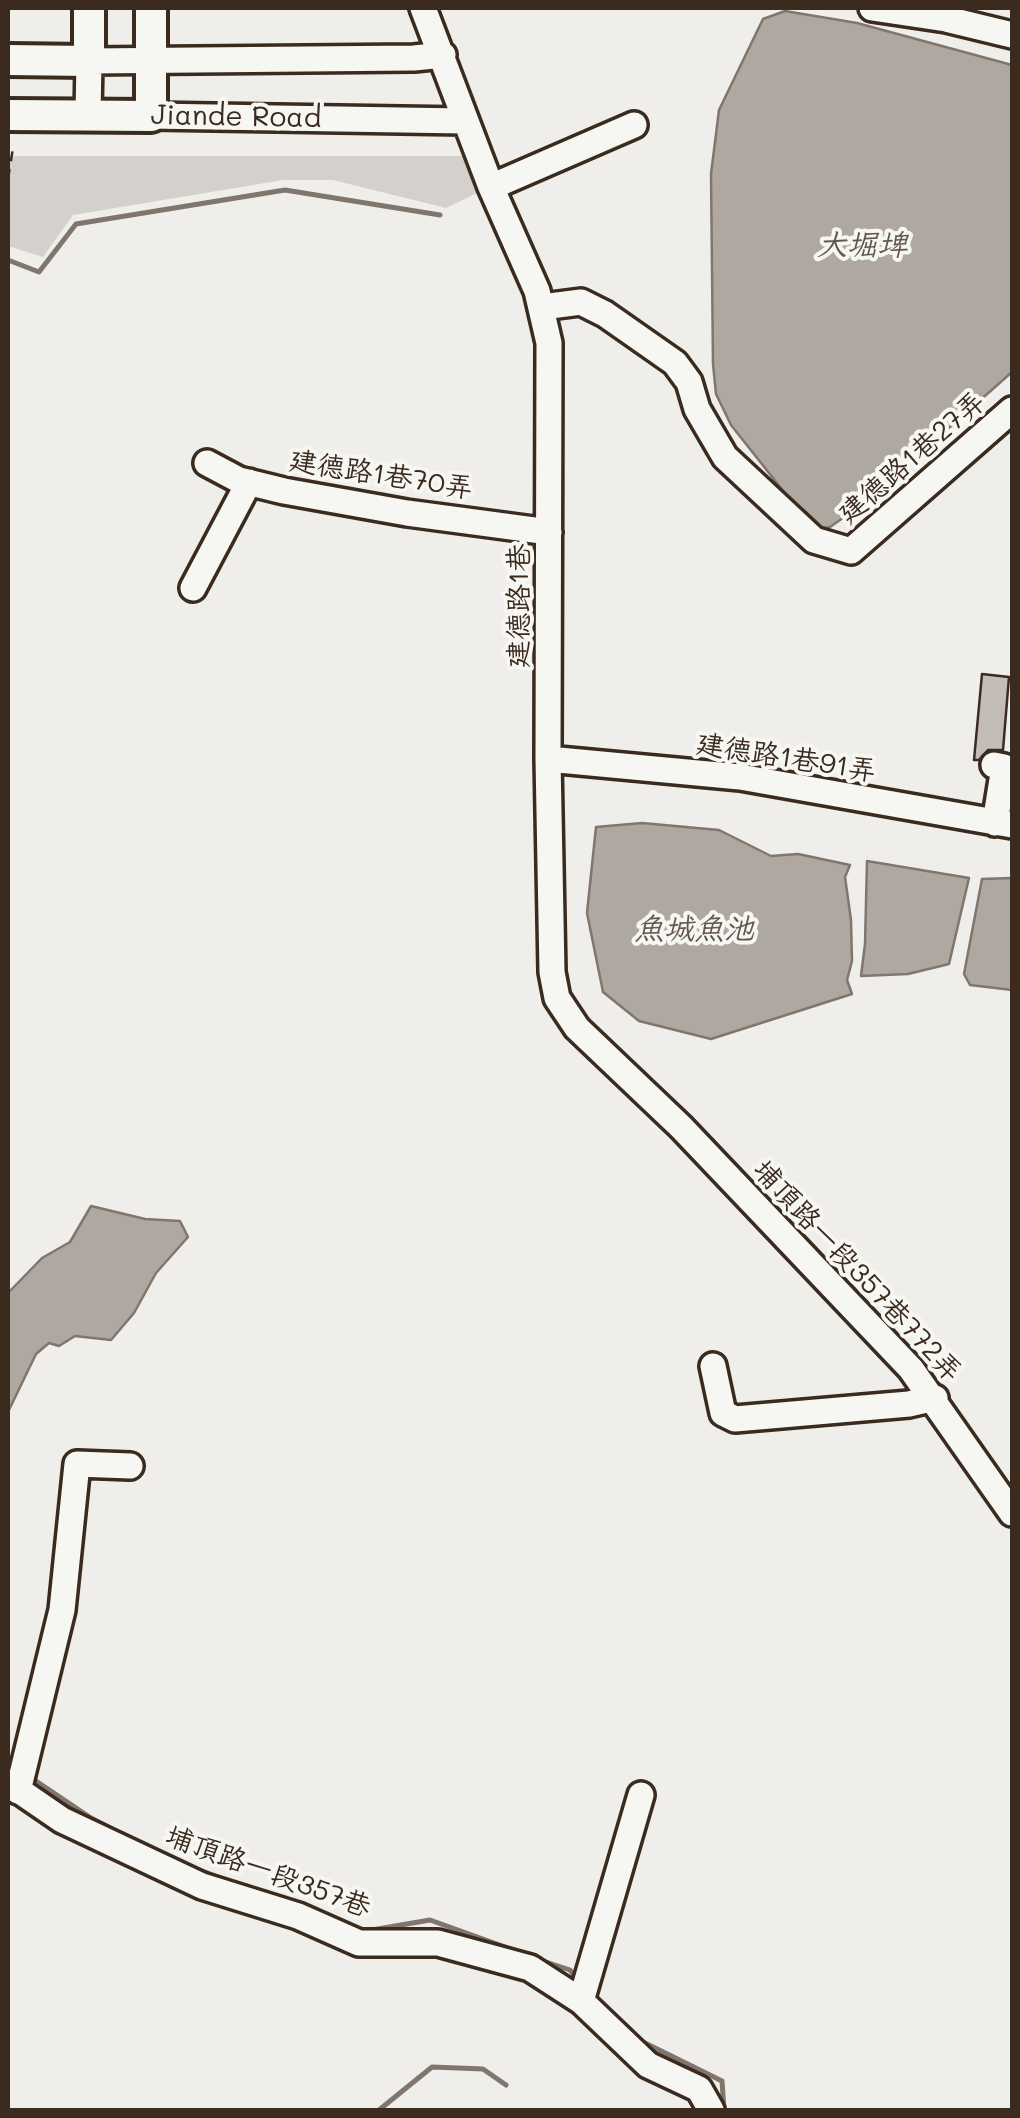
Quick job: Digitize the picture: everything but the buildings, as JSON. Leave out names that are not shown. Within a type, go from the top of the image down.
[{"type":"main road","points":[[88,61],[89,8]]},
{"type":"main road","points":[[151,8],[151,116]]},
{"type":"main road","name":"Jiande Road","points":[[8,60],[88,61]]},
{"type":"main road","name":"Jiande Road","points":[[8,116],[151,116]]},
{"type":"street","name":"建德路1巷","points":[[423,8],[443,54],[464,121],[542,307],[548,343],[552,972],[558,998],[577,1028],[681,1126]]},
{"type":"street","points":[[872,8],[1012,36]]},
{"type":"street","name":"Jiande Road","points":[[88,61],[414,58],[443,54]]},
{"type":"street","points":[[88,61],[88,116]]},
{"type":"street","name":"Jiande Road","points":[[151,116],[464,121]]},
{"type":"street","points":[[491,187],[634,125]]},
{"type":"street","name":"建德路1巷27弄","points":[[542,307],[581,302],[605,314],[674,363],[689,382],[696,409],[725,456],[814,540],[851,551],[1012,410]]},
{"type":"street","name":"建德路1巷70弄","points":[[207,464],[248,482],[407,513],[549,532]]},
{"type":"street","points":[[193,588],[248,482]]},
{"type":"street","name":"建德路1巷91弄","points":[[548,759],[740,777],[1004,824]]},
{"type":"street","points":[[1003,767],[1004,824]]},
{"type":"street","name":"埔頂路一段357巷772弄","points":[[681,1126],[899,1355],[935,1398],[1012,1513]]},
{"type":"street","points":[[713,1366],[723,1413],[736,1419],[909,1404],[935,1398]]},
{"type":"street","points":[[13,1787],[62,1610],[78,1464],[130,1466]]},
{"type":"street","name":"埔頂路一段357巷","points":[[13,1787],[62,1820],[202,1886],[298,1916],[359,1943],[438,1943],[530,1968],[581,2001],[648,2065],[698,2089],[710,2110]]},
{"type":"street","points":[[581,2001],[641,1795]]},
{"type":"path","points":[[8,180],[12,148]]},
{"type":"shaded area","points":[[8,156],[466,156],[481,191],[446,208],[333,180],[283,180],[73,215],[43,257],[8,246]]},
{"type":"water","name":"大堀埤","points":[[785,11],[857,23],[1012,65],[1012,372],[863,504],[830,527],[814,530],[731,425],[716,394],[713,364],[711,174],[719,110],[763,19]]},
{"type":"water","name":"魚城魚池","points":[[642,823],[719,830],[771,856],[798,854],[850,865],[845,877],[852,961],[847,980],[852,994],[711,1039],[639,1021],[603,992],[587,913],[596,827]]},
{"type":"water","points":[[867,861],[969,878],[949,964],[908,974],[861,976]]},
{"type":"water","points":[[1012,878],[1012,990],[970,985],[964,974],[982,879]]},
{"type":"water","points":[[91,1206],[145,1219],[180,1221],[188,1237],[156,1273],[134,1313],[111,1340],[75,1336],[59,1346],[49,1343],[36,1354],[8,1412],[8,1293],[42,1258],[70,1242]]},
{"type":"waterway","points":[[8,260],[39,272],[76,224],[285,190],[440,215]]},
{"type":"waterway","points":[[30,1777],[91,1818],[131,1839]]},
{"type":"waterway","points":[[186,1865],[242,1886]]},
{"type":"waterway","points":[[346,1924],[366,1931],[430,1920],[522,1953]]},
{"type":"waterway","points":[[537,1959],[570,1970],[579,1982]]},
{"type":"waterway","points":[[635,2038],[722,2081],[724,2110]]},
{"type":"waterway","points":[[379,2110],[432,2067],[483,2069],[506,2085]]}]
